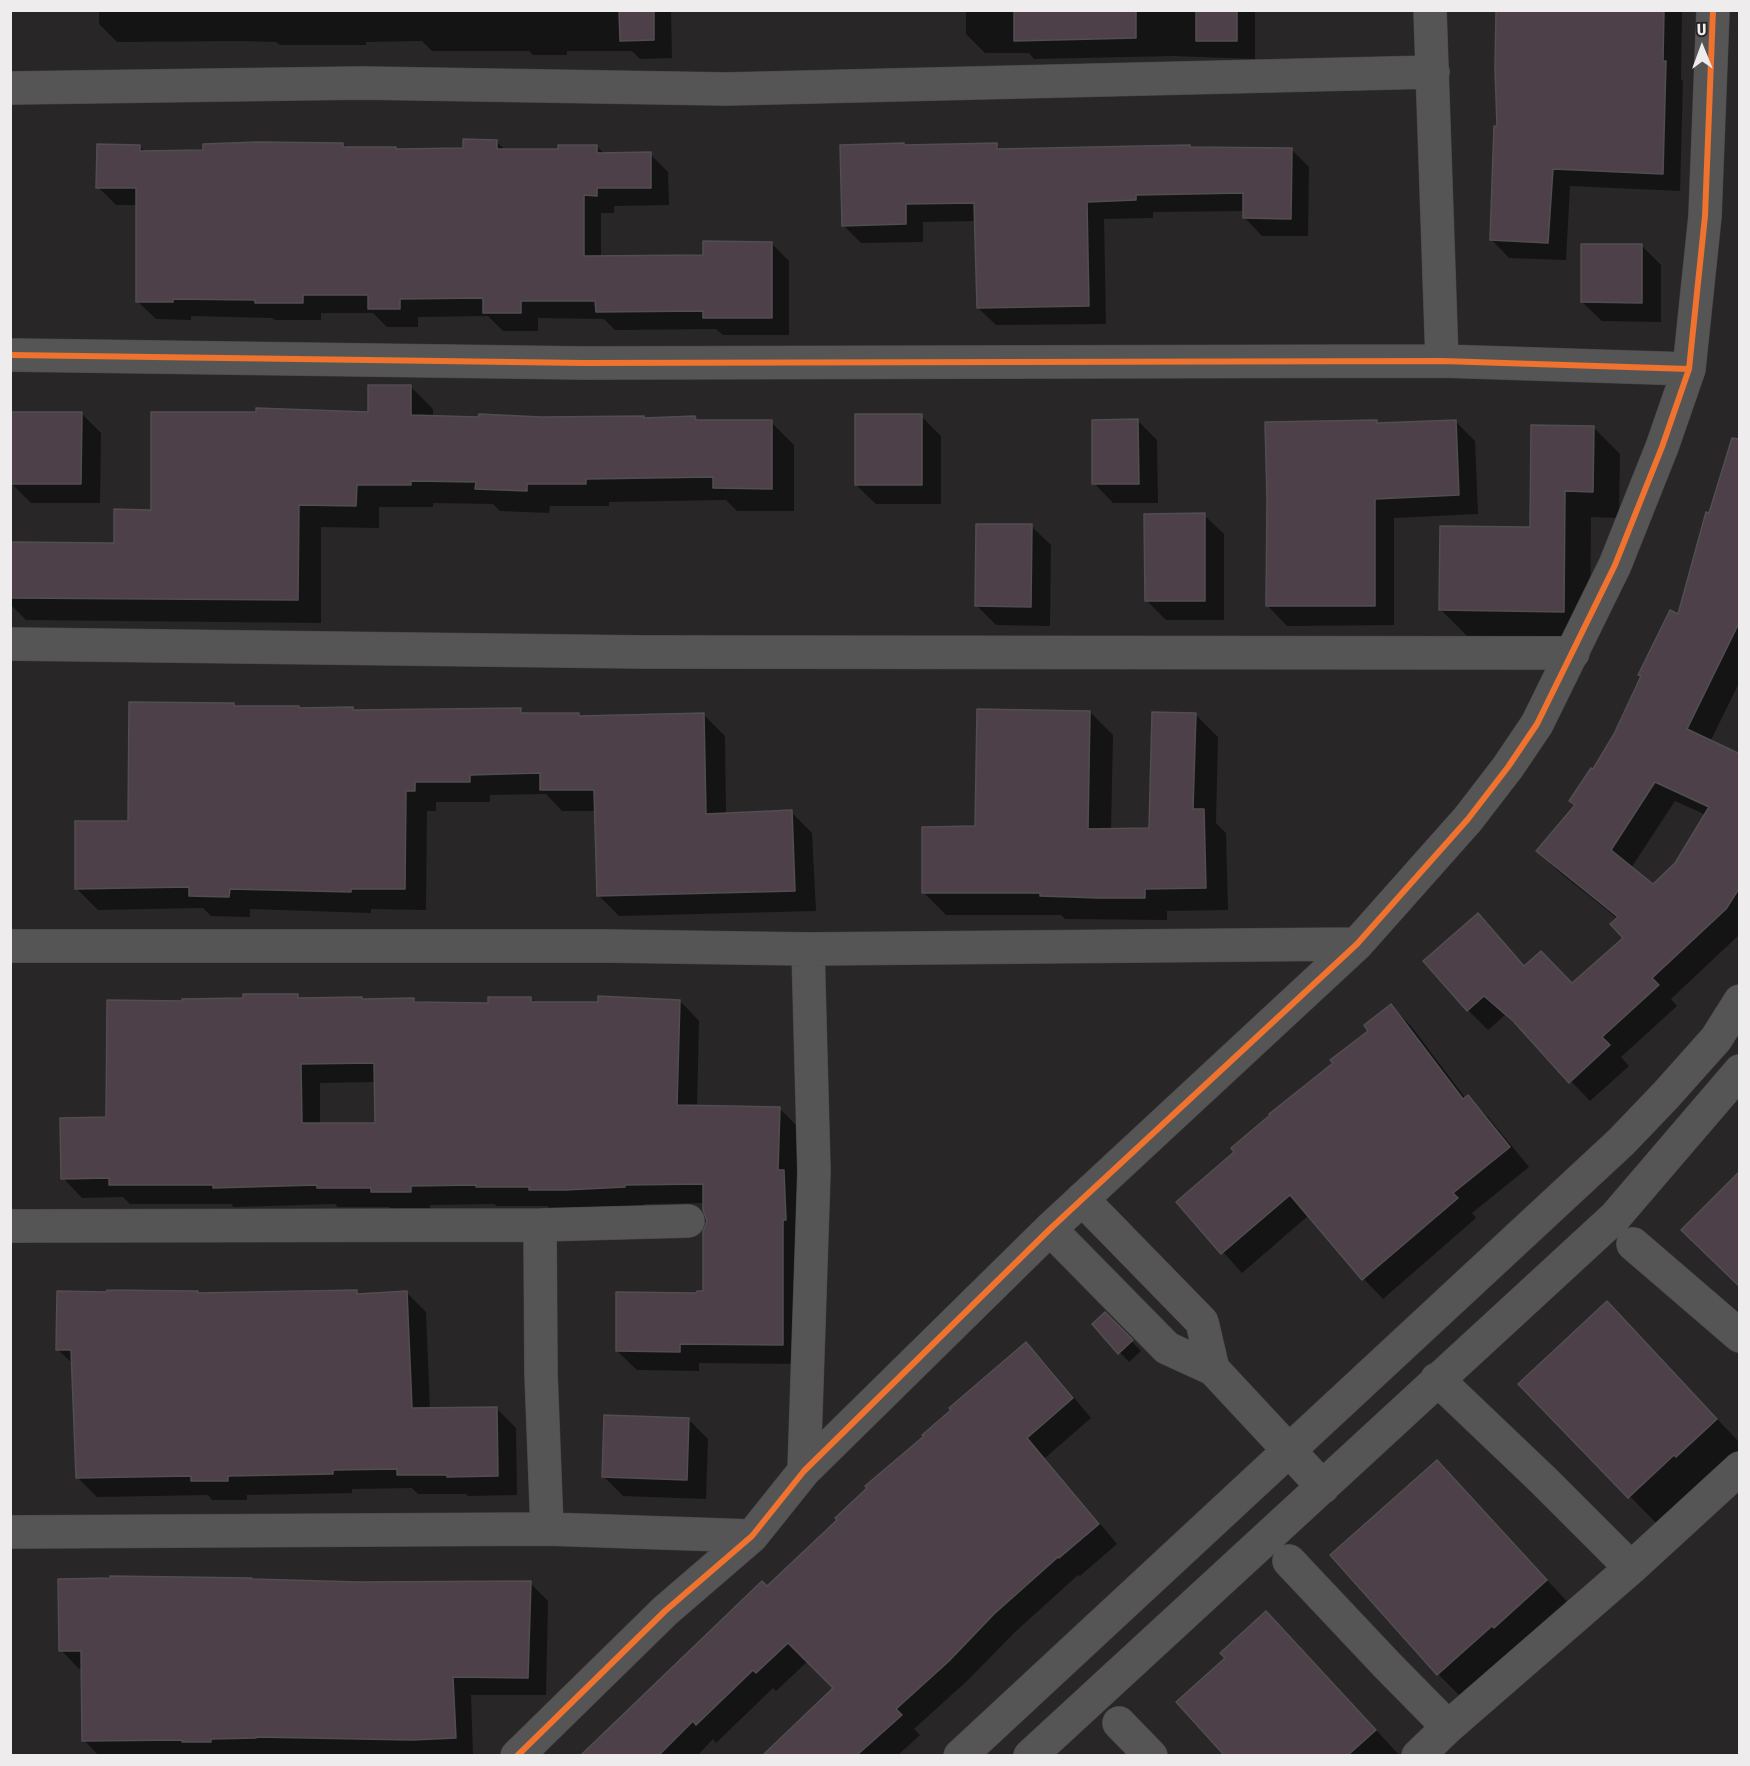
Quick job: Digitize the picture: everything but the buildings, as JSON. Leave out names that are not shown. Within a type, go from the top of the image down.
[{"type":"street","points":[[1430,10],[1442,361]]},
{"type":"street","points":[[518,1755],[665,1611],[752,1536],[804,1471],[1050,1229],[1357,944],[1468,819],[1508,767],[1537,724],[1615,565],[1662,447],[1689,369],[1705,216],[1713,10]]},
{"type":"street","points":[[10,88],[362,83],[727,89],[1433,72]]},
{"type":"street","points":[[10,354],[583,363],[1442,361],[1689,369]]},
{"type":"street","points":[[10,644],[643,652],[1573,653]]},
{"type":"street","points":[[10,946],[595,946],[808,949],[1357,944]]},
{"type":"street","points":[[804,1471],[814,1173],[808,949]]},
{"type":"street","points":[[960,1755],[1621,1142],[1716,1039],[1740,1001]]},
{"type":"street","points":[[1030,1755],[1615,1217],[1740,1071]]},
{"type":"street","points":[[1082,1199],[1202,1322],[1213,1370]]},
{"type":"street","points":[[10,1226],[540,1225],[688,1221]]},
{"type":"street","points":[[540,1225],[541,1373],[547,1529]]},
{"type":"street","points":[[1050,1229],[1167,1348],[1213,1370],[1323,1487]]},
{"type":"street","points":[[1633,1244],[1740,1336]]},
{"type":"street","points":[[1437,1379],[1631,1568]]},
{"type":"street","points":[[1418,1755],[1631,1568],[1740,1468]]},
{"type":"street","points":[[10,1532],[547,1529],[752,1536]]},
{"type":"street","points":[[1289,1561],[1448,1727]]},
{"type":"street","points":[[1119,1723],[1151,1755]]},
{"type":"cycle path","points":[[517,1756],[665,1611],[752,1536],[804,1471],[1050,1229],[1357,944],[1468,819],[1508,767],[1537,724],[1615,565],[1662,447],[1689,369],[1705,216],[1713,10]]},
{"type":"cycle path","points":[[10,355],[583,363],[1442,361],[1689,369]]}]
